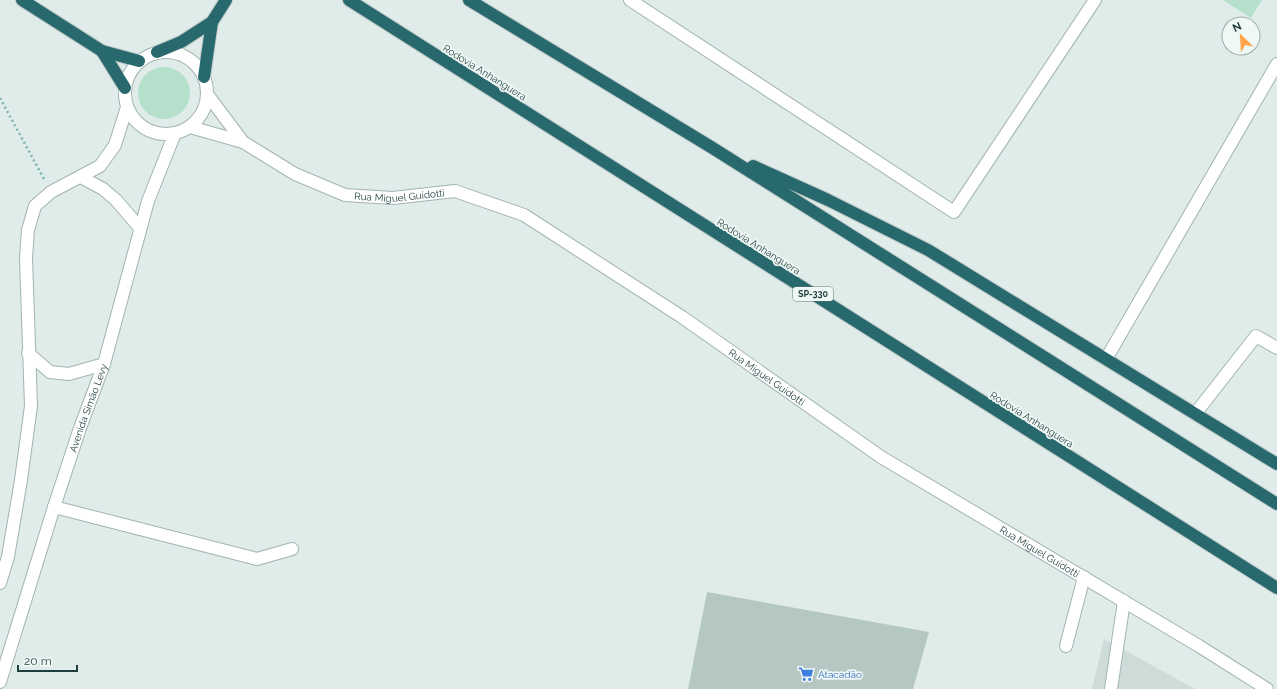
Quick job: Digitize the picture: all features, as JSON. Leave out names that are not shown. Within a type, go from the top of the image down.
[{"type":"highway","points":[[22,0],[102,51],[139,61]]},
{"type":"highway","points":[[204,77],[212,22],[226,0]]},
{"type":"highway","name":"Rodovia Anhanguera","points":[[349,0],[1277,588]]},
{"type":"highway","points":[[472,1],[711,147],[1277,504]]},
{"type":"highway","points":[[157,52],[181,42],[212,22]]},
{"type":"highway","points":[[102,51],[125,88]]},
{"type":"highway","points":[[711,147],[828,200],[928,250],[1277,464]]},
{"type":"street","points":[[630,0],[954,212],[1095,0]]},
{"type":"street","points":[[0,583],[8,557],[21,480],[31,406],[28,353],[26,258],[28,230],[35,206],[51,192],[100,166],[115,146],[127,107],[125,88],[129,73],[139,61],[157,52],[176,52],[193,62],[204,77],[207,94],[202,112],[190,127],[175,133],[156,133],[138,124],[127,107]]},
{"type":"street","points":[[1106,359],[1277,64]]},
{"type":"street","name":"Rua Miguel Guidotti","points":[[207,94],[243,142]]},
{"type":"street","name":"Rua Miguel Guidotti","points":[[190,127],[243,142],[295,174],[345,195],[393,198],[455,191],[524,215],[682,317],[881,457],[1199,646],[1267,689]]},
{"type":"street","name":"Avenida Simão Levy","points":[[0,682],[54,506],[80,428],[104,364],[148,201],[175,133]]},
{"type":"street","points":[[81,176],[103,189],[116,200],[140,228]]},
{"type":"street","points":[[1195,414],[1256,336],[1277,348]]},
{"type":"street","points":[[28,353],[50,372],[69,374],[104,364]]},
{"type":"street","points":[[54,506],[257,559],[292,549]]},
{"type":"street","points":[[1066,646],[1084,578]]},
{"type":"street","points":[[1111,689],[1124,601]]},
{"type":"path","points":[[0,98],[51,192]]},
{"type":"shaded area","points":[[1104,639],[1195,689],[1092,689]]},
{"type":"green space","points":[[1223,0],[1262,0],[1252,16],[1248,16]]},
{"type":"green space","points":[[164,67],[174,69],[182,75],[188,83],[190,93],[188,103],[182,111],[174,117],[164,119],[154,117],[146,111],[140,103],[138,93],[140,83],[146,75],[154,69]]},
{"type":"building","points":[[707,592],[929,632],[913,689],[688,689]]},
{"type":"place","name":"Atacadão","points":[[806,674]]}]
